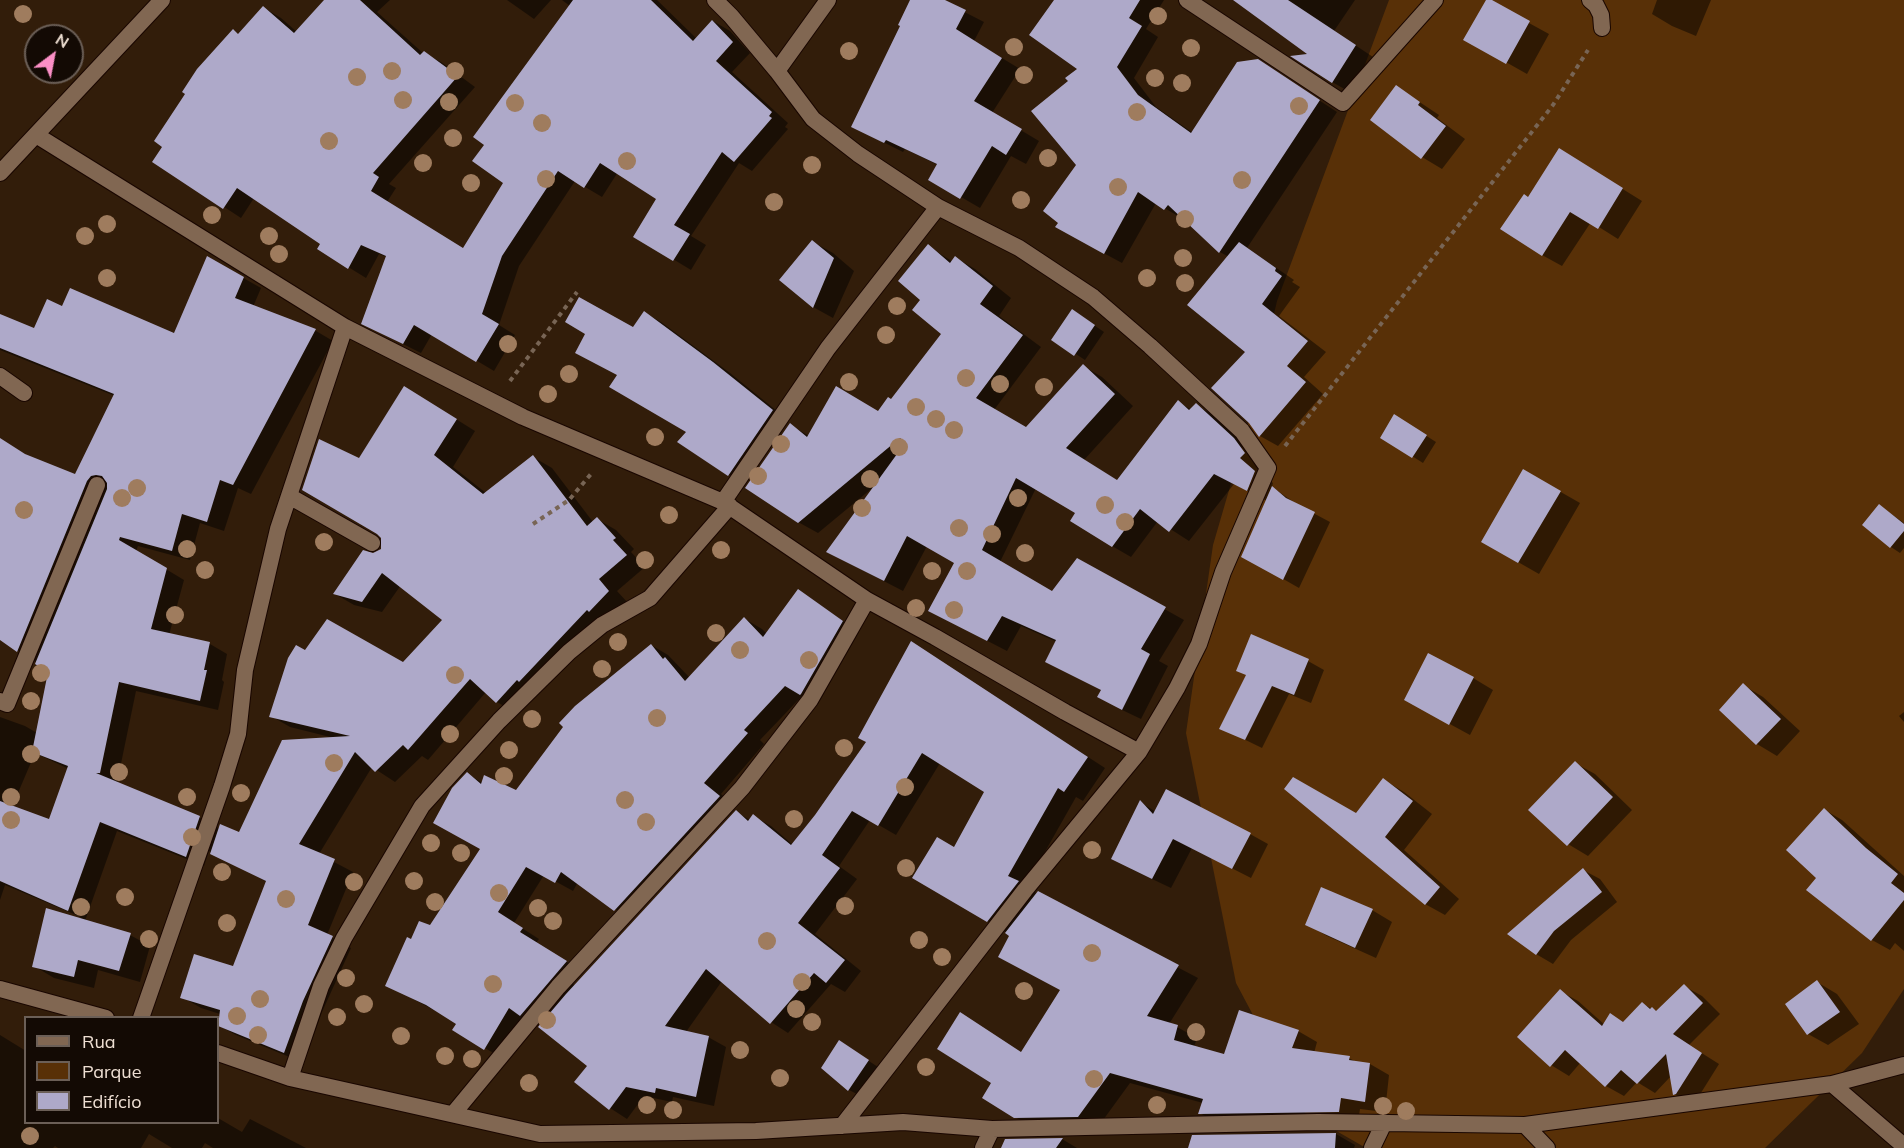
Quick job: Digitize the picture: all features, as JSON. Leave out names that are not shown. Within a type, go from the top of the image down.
[{"type":"street","points":[[0,173],[162,0]]},
{"type":"street","points":[[715,0],[777,70],[813,119],[858,154],[938,207],[1019,248],[1093,297],[1242,431],[1268,468],[1223,572],[1199,644],[1177,688],[1139,752],[1024,890],[842,1126]]},
{"type":"street","points":[[777,70],[828,0]]},
{"type":"street","points":[[1186,0],[1343,103],[1435,0]]},
{"type":"street","points":[[1590,0],[1596,5],[1601,15],[1602,28]]},
{"type":"street","points":[[36,135],[345,327],[523,417],[726,504],[867,600],[1139,752]]},
{"type":"street","points":[[290,1078],[321,986],[344,938],[422,806],[499,721],[569,652],[602,625],[650,598],[726,504],[828,348],[938,207]]},
{"type":"street","points":[[141,1016],[238,734],[245,670],[278,530],[345,327]]},
{"type":"street","points":[[0,376],[24,393]]},
{"type":"street","points":[[0,701],[7,704],[97,485]]},
{"type":"street","points":[[289,496],[372,543]]},
{"type":"street","points":[[453,1114],[558,987],[742,788],[810,700],[867,600]]},
{"type":"street","points":[[0,989],[102,1016]]},
{"type":"street","points":[[219,1053],[290,1078],[453,1114],[536,1141],[903,1122],[992,1129],[1306,1123],[1525,1125],[1832,1084],[1904,1065]]},
{"type":"street","points":[[1832,1084],[1904,1146]]},
{"type":"street","points":[[1372,1148],[1384,1123]]},
{"type":"street","points":[[1525,1125],[1547,1148]]},
{"type":"street","points":[[983,1148],[992,1129]]},
{"type":"path","points":[[1268,468],[1553,105],[1602,28]]},
{"type":"path","points":[[493,402],[577,292]]},
{"type":"path","points":[[533,524],[569,500],[597,466],[604,450]]},
{"type":"green space","points":[[1389,0],[1904,0],[1904,989],[1862,1053],[1765,1148],[1366,1148],[1305,1113],[1236,983],[1186,733],[1213,545],[1246,432],[1277,301]]},
{"type":"building","points":[[324,0],[360,0],[420,55],[424,51],[458,76],[373,173],[379,177],[371,191],[463,248],[503,183],[472,161],[484,145],[473,137],[573,0],[651,0],[693,41],[712,20],[733,42],[716,61],[772,112],[769,116],[772,118],[734,162],[722,152],[674,225],[690,234],[673,261],[633,237],[656,199],[600,163],[584,188],[558,171],[502,256],[482,314],[499,324],[476,362],[414,325],[403,344],[361,324],[386,256],[361,245],[348,269],[317,249],[320,244],[237,188],[223,209],[152,162],[162,147],[154,141],[185,94],[182,92],[197,69],[233,29],[238,34],[263,6],[294,33]]},
{"type":"building","points":[[910,0],[945,0],[966,10],[956,29],[1002,58],[974,101],[1022,129],[1006,155],[992,146],[960,199],[928,180],[937,164],[886,140],[884,143],[851,127],[900,26],[898,25]]},
{"type":"building","points":[[1054,0],[1140,0],[1129,18],[1142,26],[1117,67],[1138,95],[1191,133],[1237,62],[1258,59],[1320,100],[1219,253],[1168,205],[1164,210],[1138,192],[1104,254],[1055,227],[1058,223],[1043,211],[1076,165],[1031,111],[1068,81],[1065,78],[1077,69],[1029,35]]},
{"type":"building","points":[[1233,0],[1288,0],[1356,45],[1332,83],[1290,56],[1307,54]]},
{"type":"building","points":[[1486,0],[1492,0],[1530,21],[1506,64],[1463,40]]},
{"type":"building","points":[[1396,85],[1420,102],[1418,105],[1446,126],[1421,159],[1370,120]]},
{"type":"building","points":[[1559,148],[1623,188],[1598,229],[1570,212],[1542,256],[1500,229],[1524,194],[1528,197]]},
{"type":"building","points":[[812,240],[834,258],[813,308],[779,280]]},
{"type":"building","points":[[1239,242],[1276,268],[1275,271],[1282,276],[1262,304],[1308,341],[1287,366],[1306,382],[1259,437],[1249,423],[1211,388],[1245,352],[1187,305]]},
{"type":"building","points":[[928,244],[950,263],[955,256],[993,286],[980,304],[1023,335],[976,398],[1026,427],[1083,364],[1115,394],[1066,448],[1117,480],[1178,400],[1189,410],[1196,403],[1234,438],[1245,453],[1240,458],[1255,471],[1247,491],[1214,474],[1169,532],[1140,509],[1112,547],[1070,521],[1075,513],[1016,478],[982,550],[1052,591],[1077,558],[1166,607],[1141,649],[1150,654],[1122,710],[1097,697],[1101,690],[1045,662],[1056,640],[1002,616],[987,641],[928,611],[954,563],[907,536],[884,581],[826,552],[905,443],[900,438],[798,523],[745,488],[790,423],[807,437],[836,386],[878,411],[888,397],[891,399],[941,334],[912,310],[920,300],[898,281]]},
{"type":"building","points":[[207,256],[244,277],[235,298],[316,329],[233,485],[220,480],[207,522],[182,514],[172,551],[120,537],[119,540],[167,568],[151,629],[210,642],[200,701],[119,682],[100,773],[96,773],[200,816],[186,857],[100,822],[68,911],[0,881],[0,801],[49,819],[68,766],[32,752],[48,672],[35,664],[107,489],[107,483],[102,476],[96,475],[91,476],[87,481],[17,652],[0,640],[0,438],[25,454],[75,474],[114,394],[0,348],[0,314],[34,328],[47,299],[62,306],[70,288],[174,333]]},
{"type":"building","points":[[579,297],[633,327],[644,311],[773,410],[728,476],[677,442],[686,432],[609,387],[617,375],[575,353],[585,334],[565,322]]},
{"type":"building","points":[[1072,309],[1095,325],[1074,356],[1051,340]]},
{"type":"building","points":[[404,386],[457,419],[434,455],[483,494],[533,455],[587,526],[597,517],[616,538],[613,540],[627,555],[599,579],[609,591],[589,612],[587,610],[496,703],[470,679],[408,750],[403,745],[375,772],[355,752],[299,844],[335,859],[308,925],[333,936],[303,1001],[284,1053],[219,1026],[220,1010],[180,998],[194,954],[233,966],[266,881],[210,854],[220,824],[239,832],[282,740],[350,736],[269,717],[288,658],[296,645],[305,650],[327,619],[403,662],[442,620],[382,573],[362,602],[333,594],[363,550],[373,553],[381,549],[381,538],[302,490],[319,439],[359,458]]},
{"type":"building","points":[[1394,414],[1427,435],[1412,458],[1380,438]]},
{"type":"building","points":[[1523,469],[1561,491],[1518,563],[1481,542]]},
{"type":"building","points":[[1272,486],[1286,498],[1315,512],[1283,580],[1241,557]]},
{"type":"building","points":[[1879,504],[1904,524],[1904,531],[1890,548],[1862,525]]},
{"type":"building","points":[[798,589],[843,621],[801,694],[785,686],[744,730],[748,733],[704,783],[720,796],[614,911],[561,872],[555,883],[526,867],[498,912],[523,928],[520,932],[567,961],[520,1016],[509,1008],[484,1050],[452,1030],[456,1024],[426,1005],[385,986],[407,937],[411,939],[419,921],[430,925],[480,849],[433,823],[452,788],[467,772],[481,784],[484,775],[516,790],[563,727],[559,723],[575,706],[651,644],[685,681],[744,617],[763,637]]},
{"type":"building","points":[[1251,634],[1309,659],[1294,695],[1272,686],[1245,740],[1219,729],[1246,675],[1236,671]]},
{"type":"building","points":[[911,641],[1088,757],[1064,792],[1058,788],[1008,876],[1019,881],[987,922],[912,878],[937,837],[954,847],[984,792],[922,753],[878,826],[852,811],[822,855],[840,868],[798,923],[845,960],[826,983],[814,973],[770,1024],[706,969],[665,1026],[709,1036],[696,1097],[656,1088],[655,1093],[626,1087],[609,1110],[574,1082],[587,1066],[538,1027],[736,810],[748,821],[753,814],[791,845],[866,742],[858,738]]},
{"type":"building","points":[[1428,653],[1474,677],[1449,725],[1404,700]]},
{"type":"building","points":[[1743,683],[1781,719],[1756,745],[1719,710]]},
{"type":"building","points":[[1575,761],[1613,797],[1567,846],[1528,810]]},
{"type":"building","points":[[1293,777],[1356,813],[1383,778],[1413,801],[1385,837],[1440,887],[1425,905],[1284,789]]},
{"type":"building","points":[[1166,789],[1251,833],[1232,869],[1173,839],[1152,879],[1111,859],[1140,800],[1153,814]]},
{"type":"building","points":[[1824,808],[1866,848],[1898,874],[1891,883],[1904,893],[1904,900],[1871,941],[1806,890],[1816,878],[1786,850]]},
{"type":"building","points":[[1583,868],[1602,892],[1554,931],[1536,955],[1507,934]]},
{"type":"building","points":[[1321,887],[1373,909],[1355,948],[1305,925]]},
{"type":"building","points":[[1038,891],[1179,965],[1147,1016],[1178,1025],[1174,1040],[1224,1054],[1239,1010],[1299,1030],[1292,1048],[1350,1056],[1349,1060],[1370,1063],[1365,1102],[1341,1098],[1339,1112],[1198,1114],[1203,1099],[1110,1073],[1078,1117],[1014,1118],[982,1098],[991,1083],[937,1049],[960,1012],[1021,1052],[1060,990],[998,957],[1009,936],[1005,933]]},
{"type":"building","points":[[46,908],[131,933],[119,971],[78,960],[74,977],[32,967]]},
{"type":"building","points":[[1817,980],[1840,1012],[1807,1035],[1785,1004]]},
{"type":"building","points":[[1684,984],[1703,1003],[1673,1034],[1702,1053],[1676,1094],[1673,1095],[1666,1054],[1637,1084],[1621,1070],[1605,1087],[1565,1050],[1550,1067],[1517,1037],[1560,989],[1602,1026],[1610,1013],[1623,1022],[1642,1002],[1656,1011]]},
{"type":"building","points":[[839,1040],[869,1060],[848,1091],[821,1068]]},
{"type":"building","points":[[1336,1133],[1335,1148],[1188,1148],[1192,1135]]},
{"type":"building","points":[[1063,1138],[1056,1148],[1001,1148],[1005,1139]]}]
